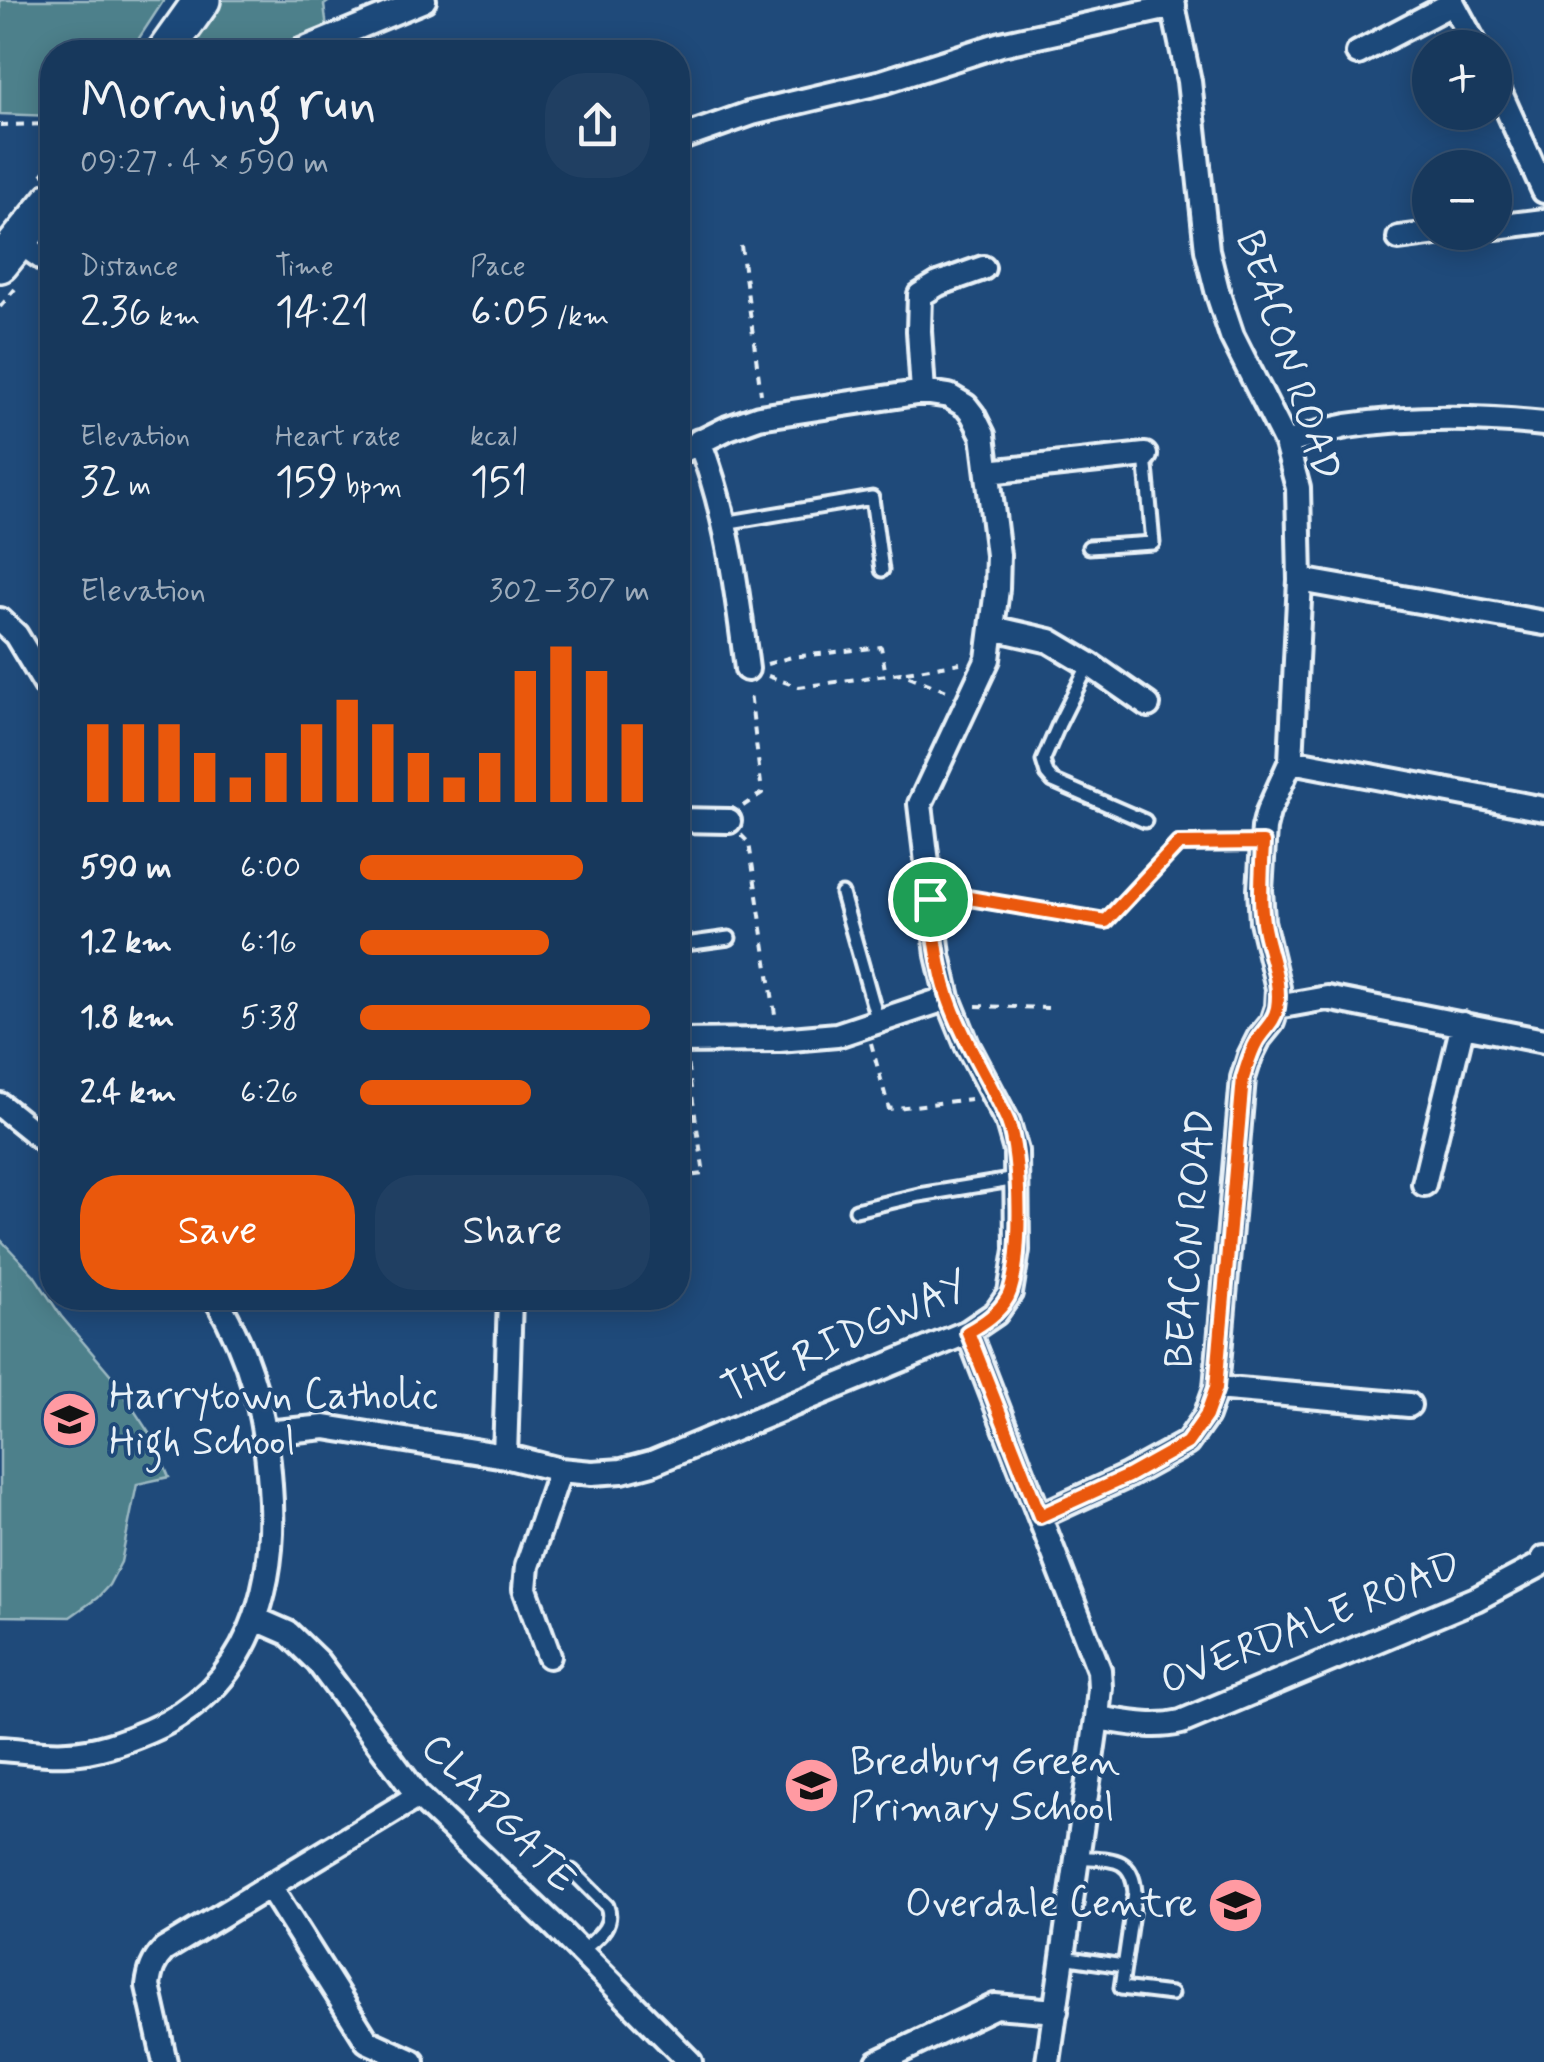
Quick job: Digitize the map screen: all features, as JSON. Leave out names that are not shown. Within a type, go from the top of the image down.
[{"type":"main road","points":[[174,40],[202,0]]},
{"type":"main road","points":[[10,253],[40,215]]},
{"type":"street","points":[[327,40],[424,0]]},
{"type":"street","points":[[1358,53],[1452,2],[1467,30]]},
{"type":"street","points":[[690,134],[752,113],[882,82],[1001,44],[1173,3]]},
{"type":"street","name":"BEACON ROAD","points":[[1040,1516],[1128,1476],[1187,1443],[1206,1416],[1216,1388],[1243,1078],[1250,1056],[1277,1007],[1278,988],[1262,921],[1260,890],[1268,812],[1290,761],[1300,580],[1298,488],[1286,443],[1232,336],[1218,294],[1207,250],[1189,81],[1173,3]]},
{"type":"street","points":[[1512,120],[1544,191]]},
{"type":"street","points":[[1512,224],[1544,221]]},
{"type":"street","points":[[1398,238],[1412,236]]},
{"type":"street","points":[[10,253],[40,262]]},
{"type":"street","points":[[923,392],[920,295],[926,289],[983,268]]},
{"type":"street","name":"THE RIDGWAY","points":[[266,1433],[324,1427],[505,1456],[560,1470],[622,1471],[652,1464],[968,1332],[996,1313],[1010,1293],[1017,1250],[1013,1138],[950,1002],[938,955],[920,804],[988,658],[998,554],[983,435],[966,406],[949,396],[923,392],[753,419],[690,446]]},
{"type":"street","points":[[1286,443],[1342,427],[1395,420],[1443,418],[1544,424]]},
{"type":"street","points":[[699,441],[732,554],[748,669]]},
{"type":"street","points":[[988,472],[1145,455]]},
{"type":"street","points":[[1300,580],[1544,623]]},
{"type":"street","points":[[0,620],[16,635],[40,675]]},
{"type":"street","points":[[993,628],[1050,641],[1148,705]]},
{"type":"street","points":[[1290,761],[1544,809]]},
{"type":"street","points":[[690,820],[729,822]]},
{"type":"street","points":[[1277,1007],[1328,998],[1544,1042]]},
{"type":"street","points":[[690,1046],[837,1035],[950,1002]]},
{"type":"street","points":[[1424,1184],[1463,1024]]},
{"type":"street","points":[[0,1105],[40,1137]]},
{"type":"street","points":[[0,1749],[68,1753],[121,1743],[174,1721],[208,1694],[240,1655],[256,1619],[271,1559],[272,1504],[266,1433],[250,1371],[223,1310]]},
{"type":"street","points":[[505,1456],[510,1310]]},
{"type":"street","points":[[968,1332],[1099,1670],[1097,1718],[1048,2062]]},
{"type":"street","points":[[1216,1388],[1399,1398]]},
{"type":"street","points":[[550,1656],[525,1589],[526,1566],[560,1470]]},
{"type":"street","name":"OVERDALE ROAD","points":[[1097,1718],[1162,1726],[1181,1722],[1476,1599],[1543,1564]]},
{"type":"street","name":"CLAPGATE","points":[[256,1619],[288,1633],[318,1662],[418,1796],[582,1952],[690,2062]]},
{"type":"street","points":[[165,2062],[148,1986],[156,1958],[418,1796]]},
{"type":"street","points":[[270,1887],[367,2041],[412,2062]]},
{"type":"street","points":[[878,2062],[995,2006],[1056,2011]]},
{"type":"lane","points":[[1089,547],[1153,543],[1145,455]]},
{"type":"lane","points":[[724,523],[872,498],[882,570]]},
{"type":"lane","points":[[1088,664],[1058,724],[1044,767],[1053,781],[1145,821]]},
{"type":"lane","points":[[842,894],[872,1024]]},
{"type":"lane","points":[[690,943],[729,938]]},
{"type":"lane","points":[[856,1210],[1017,1179]]},
{"type":"lane","points":[[1076,1857],[1120,1863],[1130,1868],[1134,1876],[1120,1988],[1171,1994]]},
{"type":"lane","points":[[572,1871],[610,1913],[609,1923],[582,1952]]},
{"type":"lane","points":[[1063,1957],[1123,1966]]},
{"type":"path","points":[[0,125],[40,124]]},
{"type":"path","points":[[741,246],[762,399],[750,402],[753,419]]},
{"type":"path","points":[[748,669],[792,657],[881,647],[886,675]]},
{"type":"path","points":[[748,669],[799,687],[988,658]]},
{"type":"path","points":[[748,669],[762,793],[747,802],[729,822],[748,843],[778,1040]]},
{"type":"path","points":[[901,673],[968,699]]},
{"type":"path","points":[[930,899],[951,895],[1106,921],[1178,844],[1263,843]]},
{"type":"path","points":[[950,1002],[1052,1008]]},
{"type":"path","points":[[872,1024],[888,1109],[995,1096]]},
{"type":"path","points":[[690,1093],[704,1174],[690,1176]]},
{"type":"green space","points":[[0,0],[164,0],[138,40],[40,40],[40,116],[0,114]]},
{"type":"green space","points":[[219,0],[331,0],[324,5],[327,28],[296,40],[189,40]]},
{"type":"green space","name":"Harrytown Catholic High School","points":[[0,1239],[40,1284],[40,1310],[57,1310],[111,1375],[153,1439],[169,1477],[137,1484],[121,1562],[97,1598],[70,1617],[0,1616]]},
{"type":"place","name":"Harrytown Catholic High School","points":[[70,1420]]},
{"type":"place","name":"Bredbury Green Primary School","points":[[811,1786]]},
{"type":"place","name":"Overdale Centre","points":[[1236,1905]]},
{"type":"route","points":[[1263,843],[1262,921],[1278,988],[1277,1007],[1250,1056],[1243,1078],[1216,1388],[1206,1416],[1187,1443],[1128,1476],[1040,1516],[968,1332],[996,1313],[1010,1293],[1017,1250],[1016,1152],[1008,1123],[948,998],[930,899],[951,895],[1106,921],[1178,844],[1263,843]]}]
